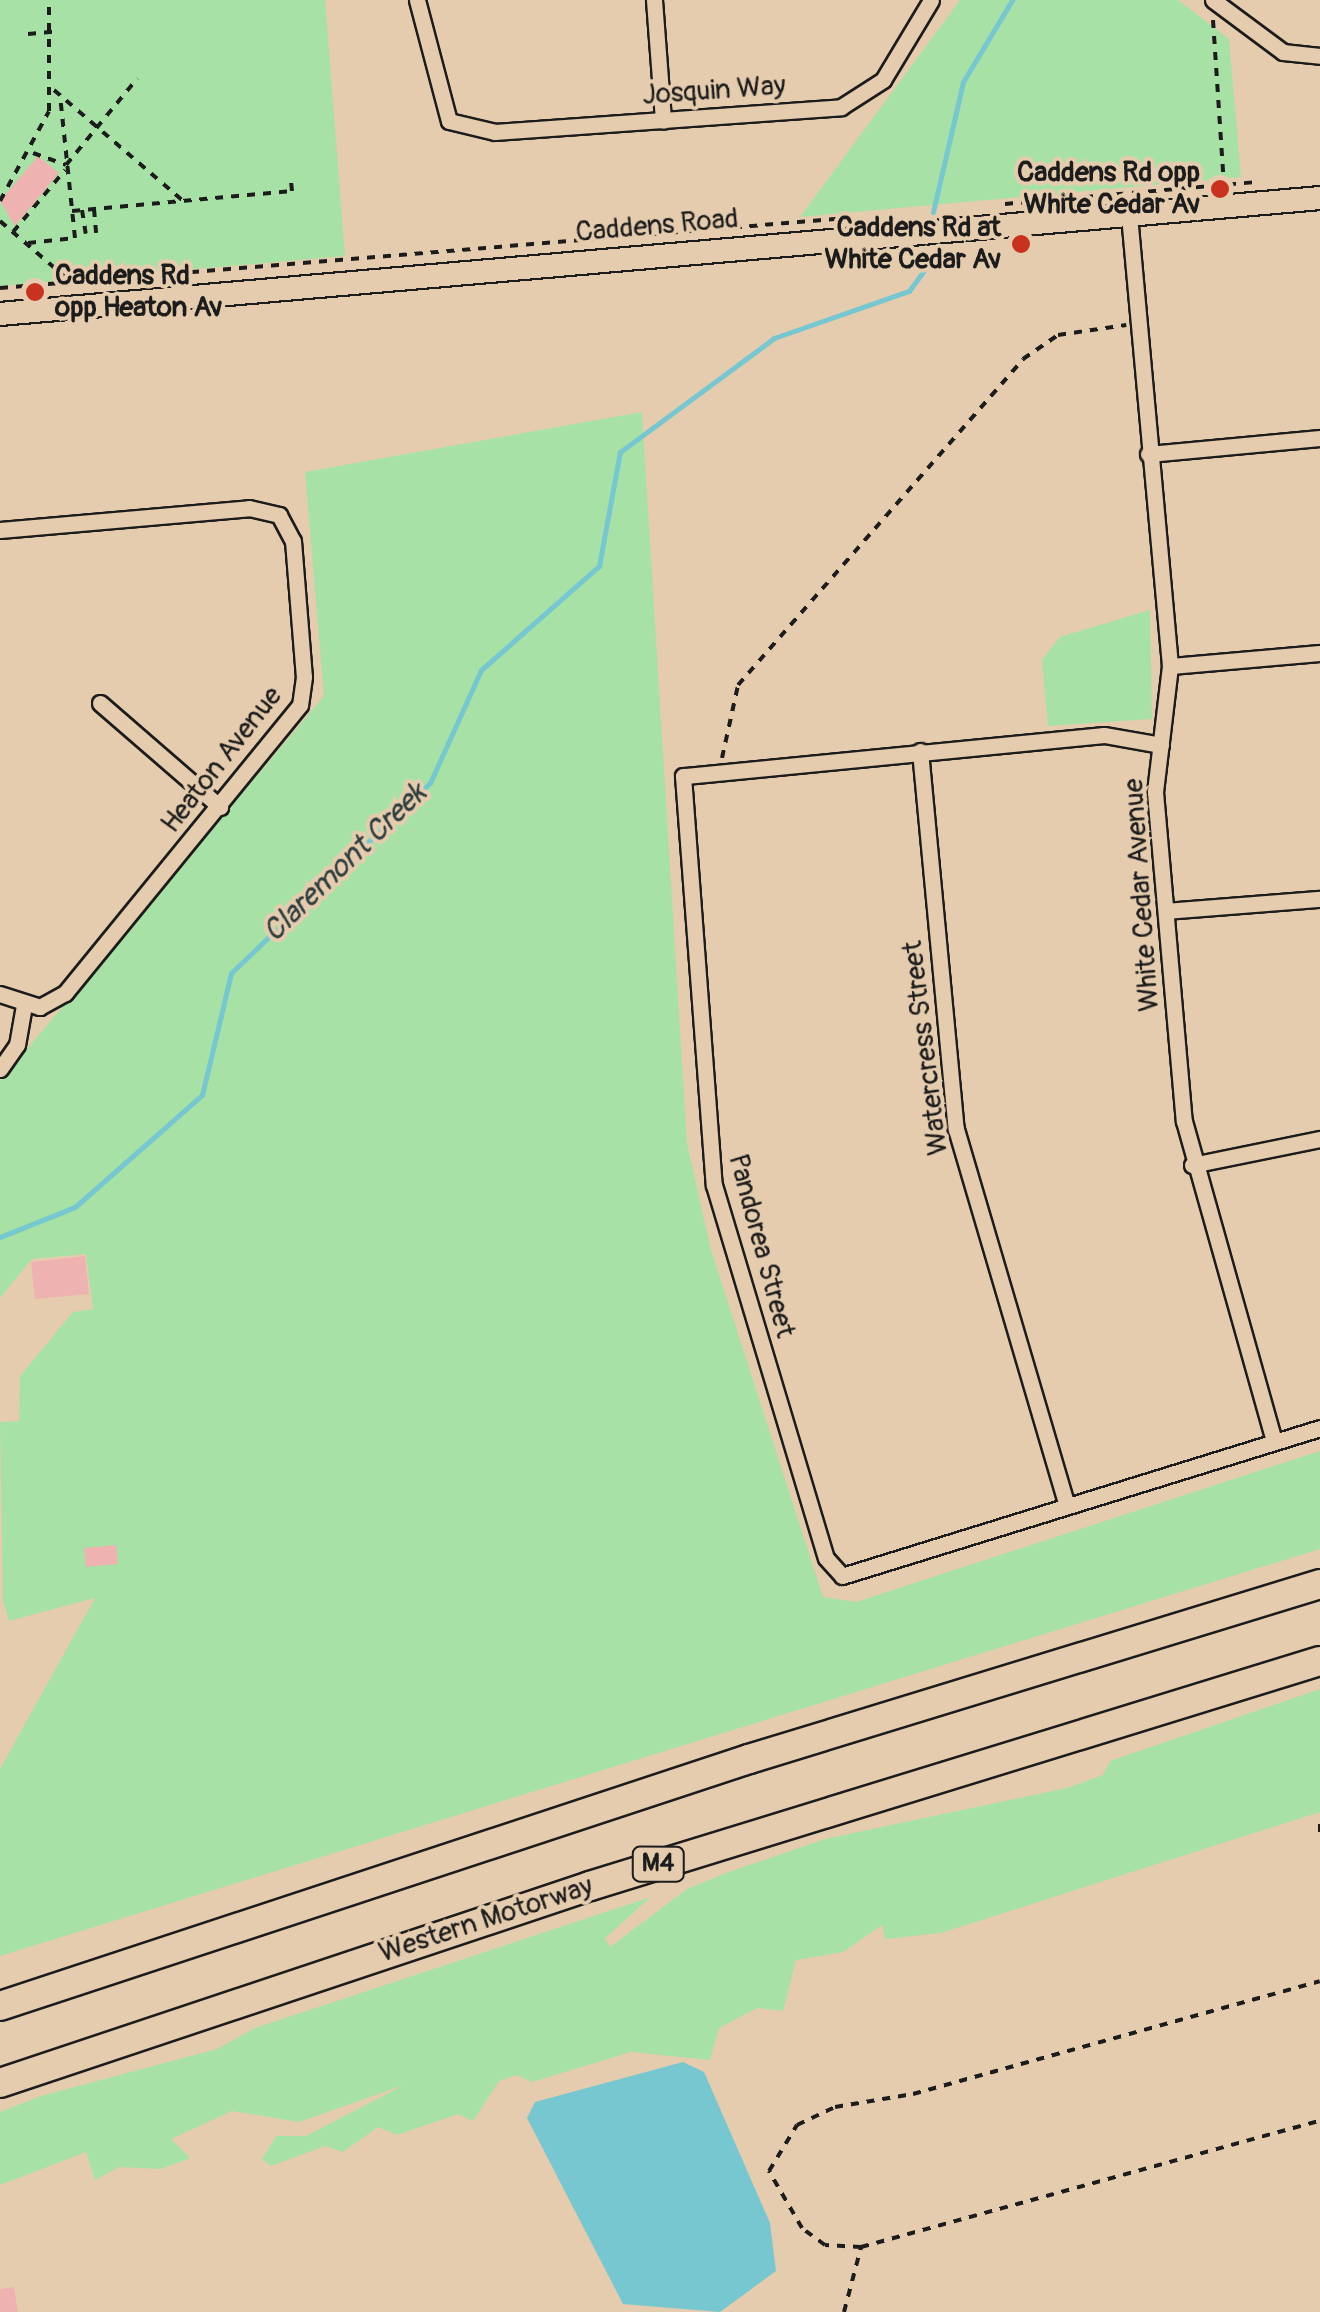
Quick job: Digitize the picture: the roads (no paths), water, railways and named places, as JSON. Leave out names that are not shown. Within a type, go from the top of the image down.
[{"type":"highway","points":[[0,2006],[712,1771],[1320,1584]]},
{"type":"highway","name":"Western Motorway","points":[[0,2083],[608,1880],[1320,1661]]},
{"type":"street","name":"Josquin Way","points":[[416,0],[449,121],[495,132],[841,107],[888,74],[931,0]]},
{"type":"street","points":[[654,0],[663,120]]},
{"type":"street","points":[[1217,4],[1284,52],[1320,56]]},
{"type":"street","name":"Caddens Road","points":[[0,314],[1320,198]]},
{"type":"street","name":"White Cedar Avenue","points":[[1129,215],[1170,666],[1155,792],[1192,1165],[1274,1442]]},
{"type":"street","points":[[1148,454],[1320,438]]},
{"type":"street","name":"Heaton Avenue","points":[[0,530],[249,508],[288,526],[304,694],[220,807],[65,993],[24,1007]]},
{"type":"street","points":[[1170,666],[1320,654]]},
{"type":"street","points":[[100,702],[220,807]]},
{"type":"street","name":"Pandorea Street","points":[[1161,745],[1104,735],[688,773],[678,795],[711,1168],[828,1565],[849,1576],[1320,1428]]},
{"type":"street","name":"Watercress Street","points":[[920,750],[956,1130],[1067,1505]]},
{"type":"street","points":[[1166,912],[1320,899]]},
{"type":"street","points":[[0,994],[24,1007],[17,1045],[0,1069]]},
{"type":"street","points":[[1192,1165],[1320,1139]]},
{"type":"water","points":[[683,2062],[704,2072],[770,2223],[776,2271],[720,2312],[623,2304],[527,2118],[535,2102]]},
{"type":"waterway","name":"Claremont Creek","points":[[933,212],[963,82],[1012,0]]},
{"type":"waterway","name":"Claremont Creek","points":[[0,1237],[75,1207],[202,1095],[231,973],[430,783],[481,670],[599,566],[620,452],[774,338],[909,291],[936,254]]},
{"type":"place","name":"Caddens Rd opp White Cedar Av","points":[[1220,189]]},
{"type":"place","name":"Caddens Rd at White Cedar Av","points":[[1021,244]]},
{"type":"place","name":"Caddens Rd opp Heaton Av","points":[[35,292]]}]
